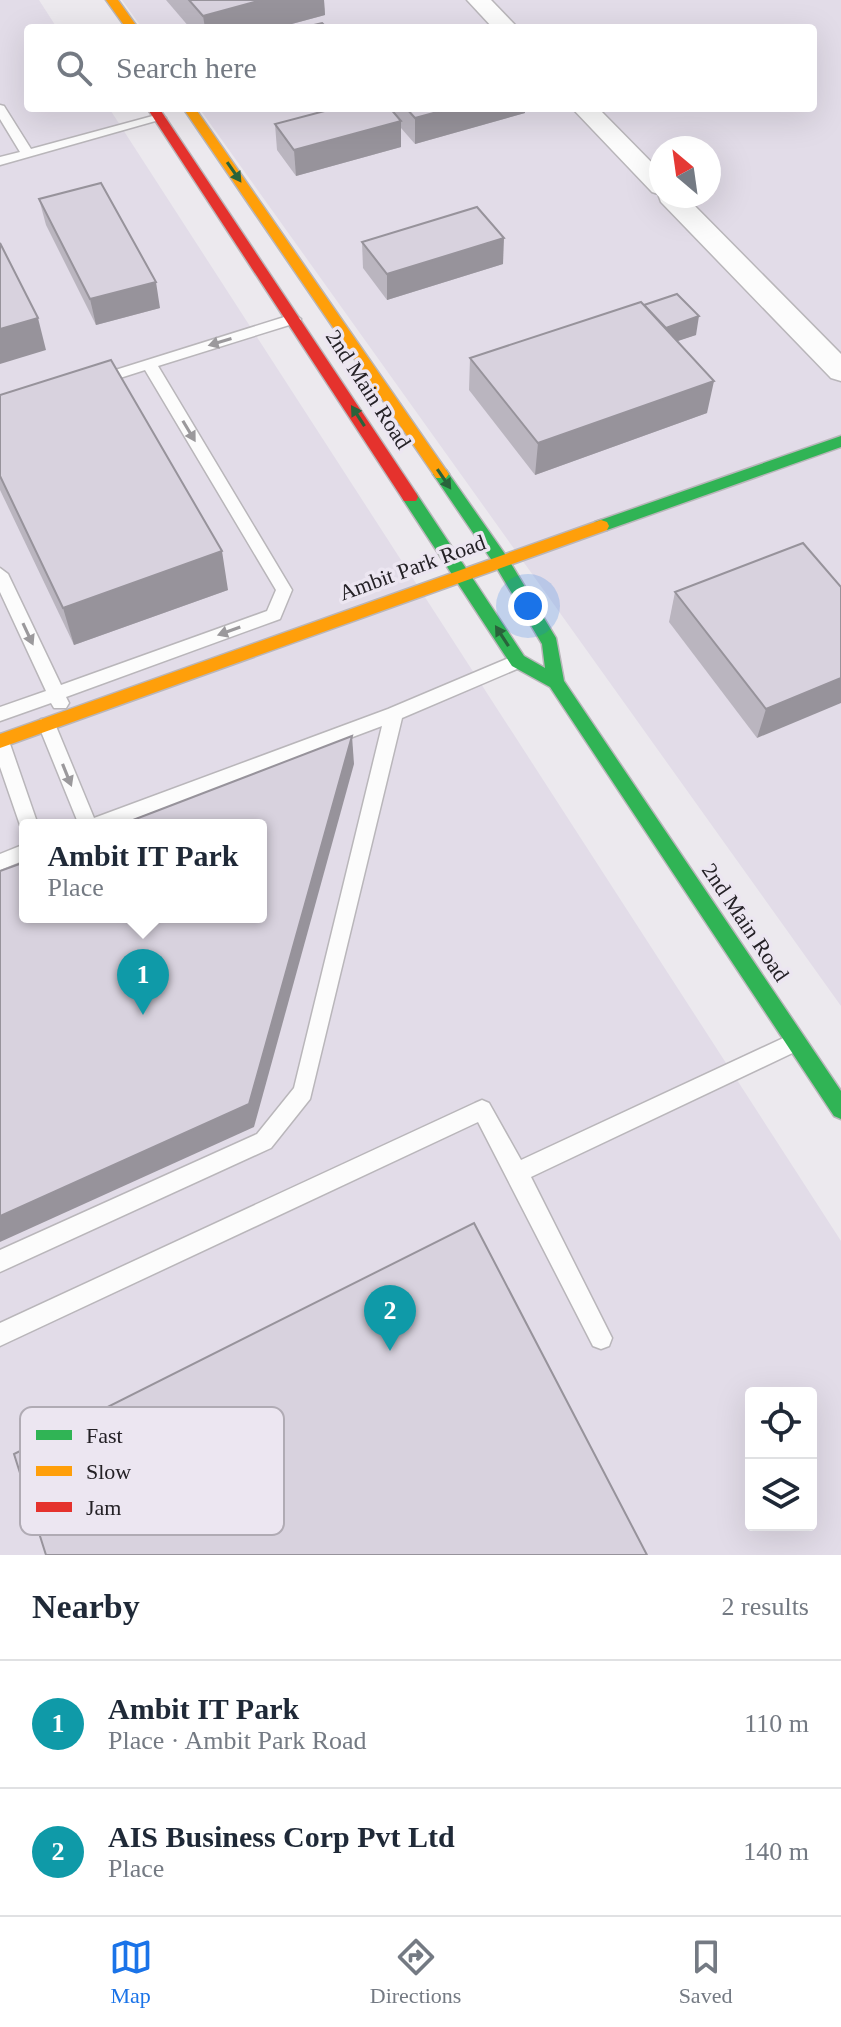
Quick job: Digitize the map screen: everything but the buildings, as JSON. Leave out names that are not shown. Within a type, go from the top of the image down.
[{"type":"main road","points":[[112,0],[129,24]]},
{"type":"main road","name":"2nd Main Road","points":[[192,112],[501,561],[550,643],[556,682],[841,1109]]},
{"type":"main road","name":"2nd Main Road","points":[[156,113],[518,661],[556,682]]},
{"type":"main road","name":"Ambit Park Road","points":[[0,741],[841,441]]},
{"type":"street","points":[[478,0],[502,24]]},
{"type":"street","points":[[588,112],[649,175]]},
{"type":"street","points":[[682,208],[841,371]]},
{"type":"lane","points":[[0,109],[28,154]]},
{"type":"lane","points":[[0,161],[156,113]]},
{"type":"lane","points":[[89,383],[294,319]]},
{"type":"lane","points":[[0,714],[274,615],[284,590],[149,364]]},
{"type":"lane","points":[[0,574],[66,717]]},
{"type":"lane","points":[[113,819],[394,714],[518,661]]},
{"type":"lane","points":[[0,1261],[264,1141],[303,1092],[394,714]]},
{"type":"lane","points":[[47,724],[86,819]]},
{"type":"lane","points":[[0,741],[27,819]]},
{"type":"lane","points":[[0,862],[19,854]]},
{"type":"lane","points":[[517,1173],[797,1040]]},
{"type":"lane","points":[[0,1335],[482,1110],[601,1338]]},
{"type":"shaded area","points":[[0,0],[39,0],[54,24],[24,24],[24,112],[112,112],[841,1241],[841,1555],[0,1555]]},
{"type":"shaded area","points":[[122,0],[841,0],[841,1006],[202,112],[817,112],[817,24],[139,24]]},
{"type":"traffic: fast","points":[[601,526],[841,441]]},
{"type":"traffic: fast","points":[[441,474],[501,561],[550,643],[556,682],[841,1109]]},
{"type":"traffic: fast","points":[[410,497],[518,661],[556,682]]},
{"type":"traffic: slow","points":[[112,0],[129,24]]},
{"type":"traffic: slow","points":[[192,112],[441,474]]},
{"type":"traffic: slow","points":[[0,741],[601,526]]},
{"type":"traffic: jam","points":[[156,112],[410,497]]},
{"type":"place","name":"Ambit IT Park","points":[[143,1015]]},
{"type":"place","name":"AIS Business Corp Pvt Ltd","points":[[390,1351]]}]
